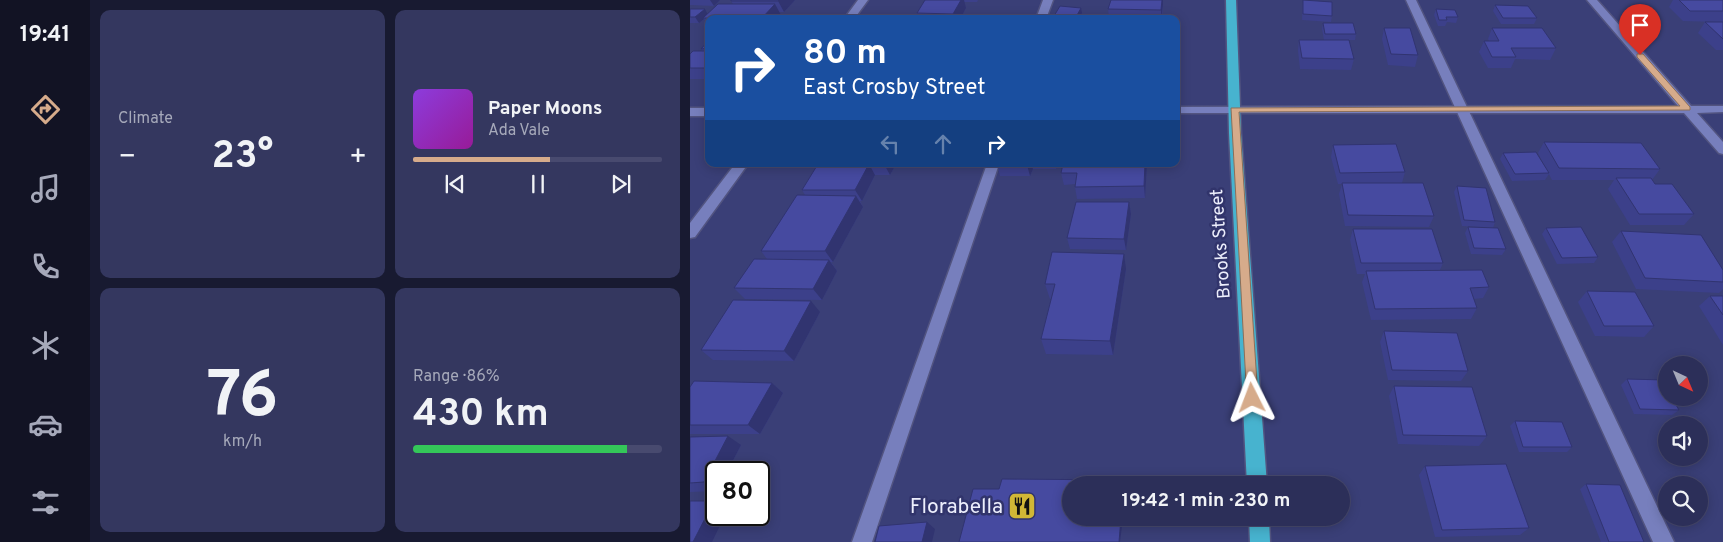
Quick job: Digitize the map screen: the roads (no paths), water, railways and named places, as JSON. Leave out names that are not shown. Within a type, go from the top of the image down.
[{"type":"highway","name":"Brooks Street","points":[[1231,0],[1234,110],[1256,476]]},
{"type":"highway","points":[[1259,526],[1260,542]]},
{"type":"street","points":[[852,15],[863,0]]},
{"type":"street","points":[[1042,15],[1048,0]]},
{"type":"street","points":[[1411,0],[1464,109],[1664,542]]},
{"type":"street","points":[[1592,0],[1723,150]]},
{"type":"street","points":[[1180,110],[1723,109]]},
{"type":"street","points":[[690,112],[705,112]]},
{"type":"street","points":[[690,233],[740,167]]},
{"type":"street","points":[[862,542],[992,167]]},
{"type":"place","name":"Florabella","points":[[1022,506]]}]
